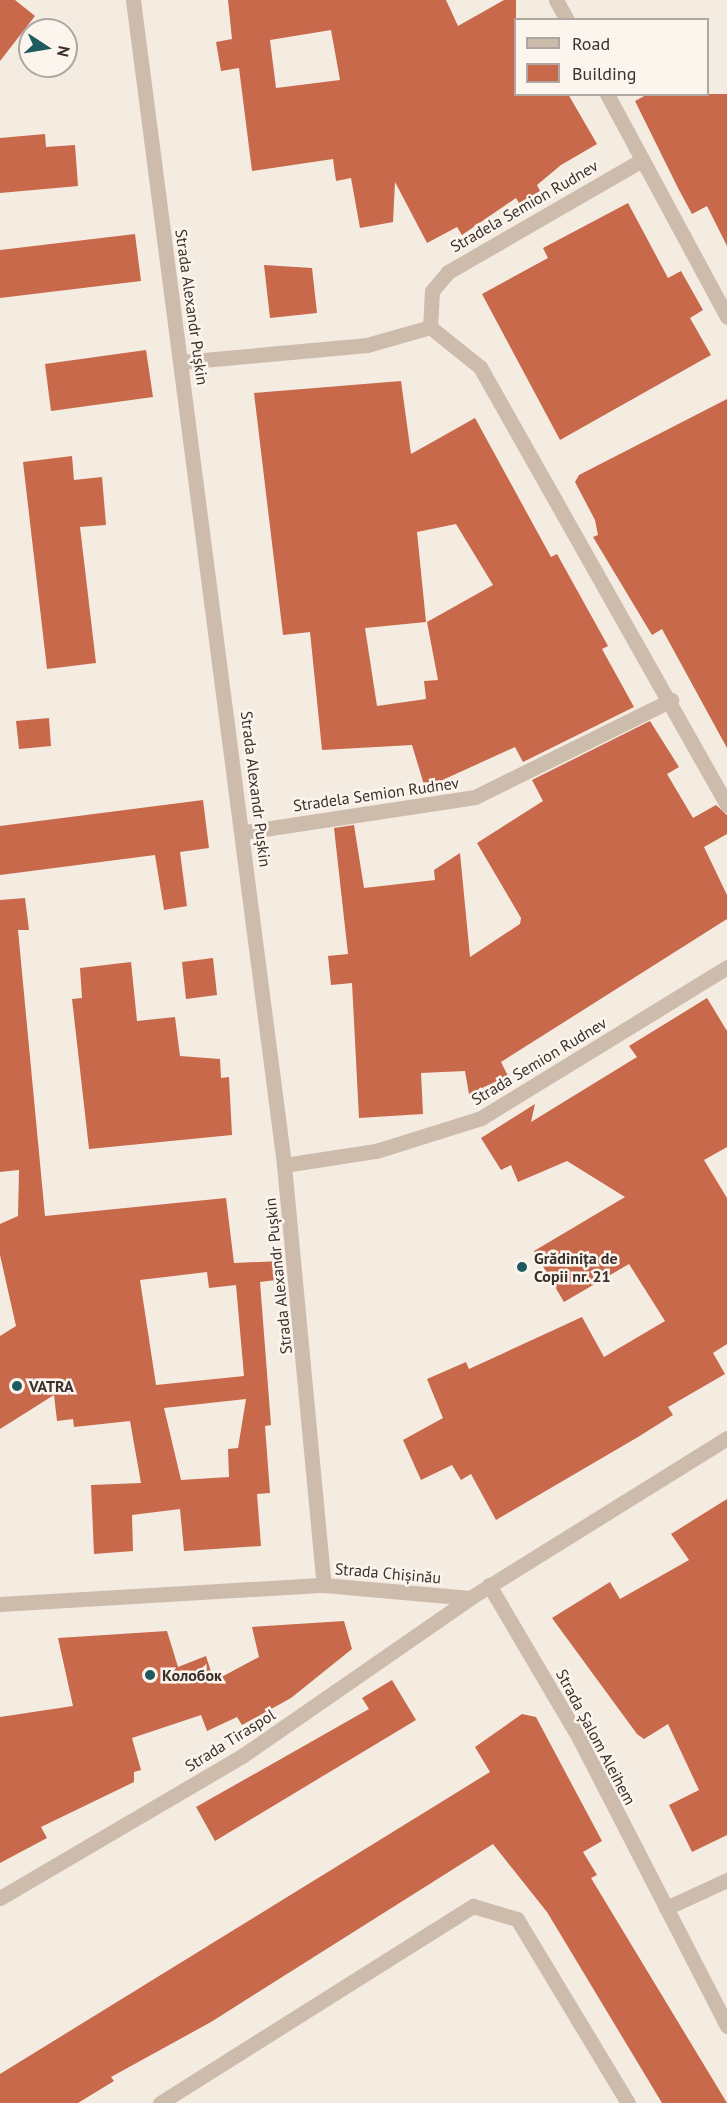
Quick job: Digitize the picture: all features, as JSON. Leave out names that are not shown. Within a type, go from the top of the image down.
[{"type":"street","name":"Strada Alexandr Pușkin","points":[[133,0],[244,832],[284,1165],[324,1585]]},
{"type":"street","points":[[556,0],[566,18]]},
{"type":"street","points":[[608,96],[727,317]]},
{"type":"street","name":"Stradela Semion Rudnev","points":[[430,327],[432,291],[448,272],[642,160]]},
{"type":"street","points":[[181,362],[367,345],[430,327],[480,367],[671,700],[727,806]]},
{"type":"street","name":"Stradela Semion Rudnev","points":[[244,832],[475,797],[671,700]]},
{"type":"street","name":"Strada Semion Rudnev","points":[[284,1165],[376,1151],[481,1118],[727,967]]},
{"type":"street","points":[[470,1598],[727,1438]]},
{"type":"street","name":"Strada Chișinău","points":[[0,1604],[324,1585],[470,1598]]},
{"type":"street","name":"Strada Șalom Aleihem","points":[[489,1586],[579,1738],[727,2026]]},
{"type":"street","name":"Strada Tiraspol","points":[[0,1898],[242,1756],[470,1598]]},
{"type":"street","points":[[666,1908],[727,1880]]},
{"type":"street","points":[[160,2103],[473,1906],[517,1919],[628,2103]]},
{"type":"building","points":[[0,0],[15,0],[35,16],[33,18],[18,18],[18,38],[0,61]]},
{"type":"building","points":[[228,0],[446,0],[458,26],[504,0],[516,0],[514,96],[569,96],[597,144],[561,165],[537,185],[540,191],[519,203],[516,198],[462,235],[457,227],[427,243],[395,182],[393,222],[360,228],[351,178],[336,181],[333,159],[252,171],[239,68],[221,71],[216,42],[232,39]],"holes":[[[331,30],[340,80],[276,88],[270,40]]]},
{"type":"building","points":[[727,94],[727,246],[707,206],[692,214],[635,101],[644,96]]},
{"type":"building","points":[[45,134],[46,147],[75,145],[78,186],[0,193],[0,138]]},
{"type":"building","points":[[628,203],[668,278],[681,271],[703,310],[690,318],[711,355],[560,440],[482,294],[548,258],[543,248]]},
{"type":"building","points":[[135,234],[141,281],[0,298],[0,250]]},
{"type":"building","points":[[264,265],[312,268],[317,313],[270,318]]},
{"type":"building","points":[[146,350],[153,397],[51,411],[45,364]]},
{"type":"building","points":[[401,381],[411,454],[475,418],[551,557],[557,554],[608,646],[602,649],[634,707],[523,762],[515,747],[425,788],[412,745],[322,750],[310,632],[283,635],[254,393]],"holes":[[[456,524],[493,585],[427,622],[438,680],[424,681],[426,699],[377,706],[365,628],[426,622],[417,532]]]},
{"type":"building","points":[[727,399],[727,748],[662,629],[652,635],[593,537],[598,535],[595,520],[575,482],[579,475]]},
{"type":"building","points":[[72,456],[74,480],[102,477],[106,525],[80,527],[96,663],[47,669],[23,462]]},
{"type":"building","points":[[49,718],[51,746],[19,749],[16,721]]},
{"type":"building","points":[[650,721],[679,767],[667,774],[693,818],[716,805],[727,815],[727,834],[704,847],[727,895],[727,919],[501,1062],[508,1076],[469,1094],[465,1071],[421,1073],[423,1114],[359,1118],[352,983],[331,985],[328,956],[348,954],[334,828],[354,825],[364,888],[435,880],[434,870],[460,853],[470,957],[520,924],[521,918],[477,843],[543,801],[532,780]]},
{"type":"building","points":[[203,800],[209,848],[180,852],[187,906],[164,910],[155,855],[0,875],[0,826]]},
{"type":"building","points":[[25,898],[29,930],[18,930],[45,1216],[226,1198],[234,1263],[283,1261],[284,1279],[260,1282],[271,1425],[265,1426],[270,1493],[257,1494],[261,1546],[184,1551],[180,1509],[132,1515],[133,1551],[94,1554],[91,1485],[141,1483],[130,1421],[74,1427],[73,1419],[57,1421],[54,1395],[0,1429],[0,1336],[16,1326],[0,1255],[0,1224],[18,1216],[19,1170],[0,1172],[0,900]],"holes":[[[207,1272],[209,1288],[236,1285],[244,1376],[156,1385],[140,1280]],[[246,1399],[238,1448],[228,1449],[229,1477],[181,1480],[164,1408]]]},
{"type":"building","points":[[213,958],[217,995],[186,999],[182,962]]},
{"type":"building","points":[[131,962],[137,1021],[175,1017],[180,1056],[220,1059],[221,1078],[229,1077],[232,1135],[89,1149],[72,999],[82,998],[80,968]]},
{"type":"building","points":[[707,998],[727,1031],[727,1147],[704,1160],[727,1198],[727,1344],[713,1353],[725,1374],[668,1407],[673,1415],[496,1520],[471,1474],[461,1480],[452,1465],[421,1480],[403,1440],[443,1418],[427,1379],[466,1362],[469,1369],[582,1317],[604,1357],[665,1321],[629,1264],[564,1302],[534,1251],[625,1197],[567,1161],[518,1182],[511,1165],[501,1170],[481,1138],[535,1104],[531,1122],[637,1057],[629,1046]]},
{"type":"building","points":[[727,1499],[727,1835],[692,1852],[669,1805],[699,1790],[668,1724],[644,1739],[637,1734],[552,1618],[610,1582],[620,1599],[689,1560],[671,1534]]},
{"type":"building","points":[[344,1621],[352,1649],[291,1698],[242,1725],[237,1717],[207,1731],[201,1715],[132,1738],[141,1770],[134,1772],[134,1782],[41,1827],[47,1838],[0,1863],[0,1717],[73,1706],[58,1638],[167,1631],[178,1667],[206,1656],[214,1681],[259,1657],[252,1627]]},
{"type":"building","points":[[392,1680],[416,1720],[215,1841],[196,1807],[369,1709],[362,1698]]},
{"type":"building","points":[[522,1714],[536,1717],[602,1841],[583,1852],[597,1875],[591,1878],[727,2103],[662,2103],[547,1912],[493,1844],[211,2022],[111,2077],[114,2081],[78,2103],[0,2103],[0,2074],[490,1772],[475,1747]]},
{"type":"place","name":"Grădinița de Copii nr. 21","points":[[522,1267]]},
{"type":"place","name":"VATRA","points":[[17,1386]]},
{"type":"place","name":"Колобок","points":[[150,1675]]}]
